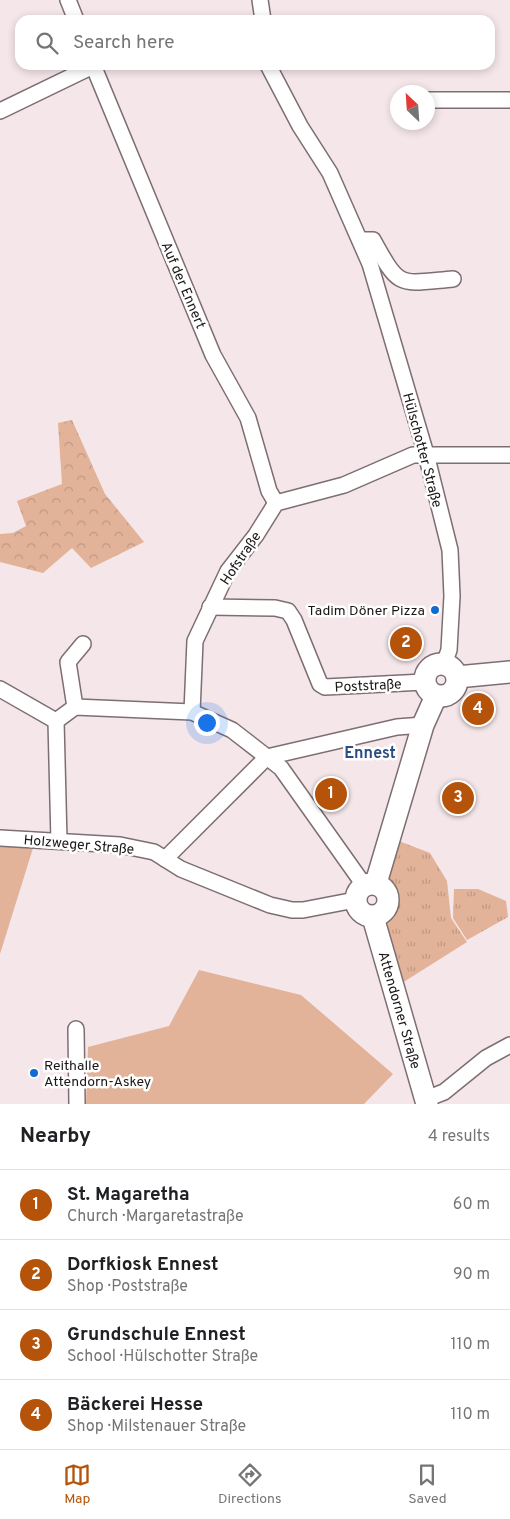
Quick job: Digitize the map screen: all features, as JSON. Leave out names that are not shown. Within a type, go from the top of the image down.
[{"type":"street","points":[[68,0],[74,15]]},
{"type":"street","points":[[260,0],[262,15]]},
{"type":"street","points":[[0,111],[83,70]]},
{"type":"street","name":"Auf der Ennert","points":[[95,70],[213,355],[248,418],[269,491],[276,503]]},
{"type":"street","name":"Hülschotter Straße","points":[[271,70],[300,126],[330,173],[370,264],[426,454],[450,550],[452,596],[449,650],[451,671]]},
{"type":"street","points":[[435,100],[510,100]]},
{"type":"street","points":[[360,240],[373,240],[391,271],[403,281],[410,283],[453,279]]},
{"type":"street","points":[[276,503],[344,485],[414,455],[510,455]]},
{"type":"street","name":"Hofstraße","points":[[192,712],[195,641],[228,571],[256,535],[276,503]]},
{"type":"street","name":"Poststraße","points":[[210,607],[275,608],[288,611],[294,620],[320,684],[325,687],[430,689]]},
{"type":"street","points":[[74,708],[68,662],[83,644]]},
{"type":"street","points":[[365,890],[386,890],[389,901],[384,912],[373,917],[364,915],[358,909],[423,725],[430,689],[430,668],[451,671],[510,672]]},
{"type":"street","points":[[430,689],[449,695],[454,690],[451,671]]},
{"type":"street","points":[[0,689],[56,721]]},
{"type":"street","points":[[56,721],[74,708],[192,712],[232,730],[281,768],[365,890]]},
{"type":"street","points":[[56,721],[59,841]]},
{"type":"street","points":[[165,859],[267,757],[398,727],[423,725]]},
{"type":"street","name":"Holzweger Straße","points":[[0,838],[120,845],[154,852],[181,869],[270,904],[292,910],[303,910],[365,890]]},
{"type":"street","name":"Attendorner Straße","points":[[373,917],[426,1102]]},
{"type":"street","points":[[76,1030],[77,1104]]},
{"type":"street","points":[[426,1102],[444,1092],[486,1058],[510,1045]]},
{"type":"green space","points":[[72,420],[105,494],[144,542],[91,568],[72,548],[43,573],[0,562],[0,534],[13,533],[26,526],[17,501],[62,484],[58,423]]},
{"type":"green space","points":[[391,838],[430,853],[447,881],[451,918],[467,942],[402,983],[385,927],[395,911],[397,897],[388,874]]},
{"type":"green space","points":[[0,846],[33,848],[0,954]]},
{"type":"green space","points":[[454,889],[478,889],[506,901],[508,917],[467,940],[453,918]]},
{"type":"green space","points":[[199,970],[301,995],[393,1074],[364,1104],[86,1104],[88,1047],[169,1026]]},
{"type":"place","name":"Tadim Döner Pizza","points":[[435,610]]},
{"type":"place","name":"Dorfkiosk Ennest","points":[[406,643]]},
{"type":"place","name":"Bäckerei Hesse","points":[[478,709]]},
{"type":"place","name":"St. Magaretha","points":[[331,794]]},
{"type":"place","name":"Grundschule Ennest","points":[[458,798]]},
{"type":"place","name":"Reithalle Attendorn-Askey","points":[[34,1073]]},
{"type":"district","name":"Ennest","points":[[370,752]]}]
